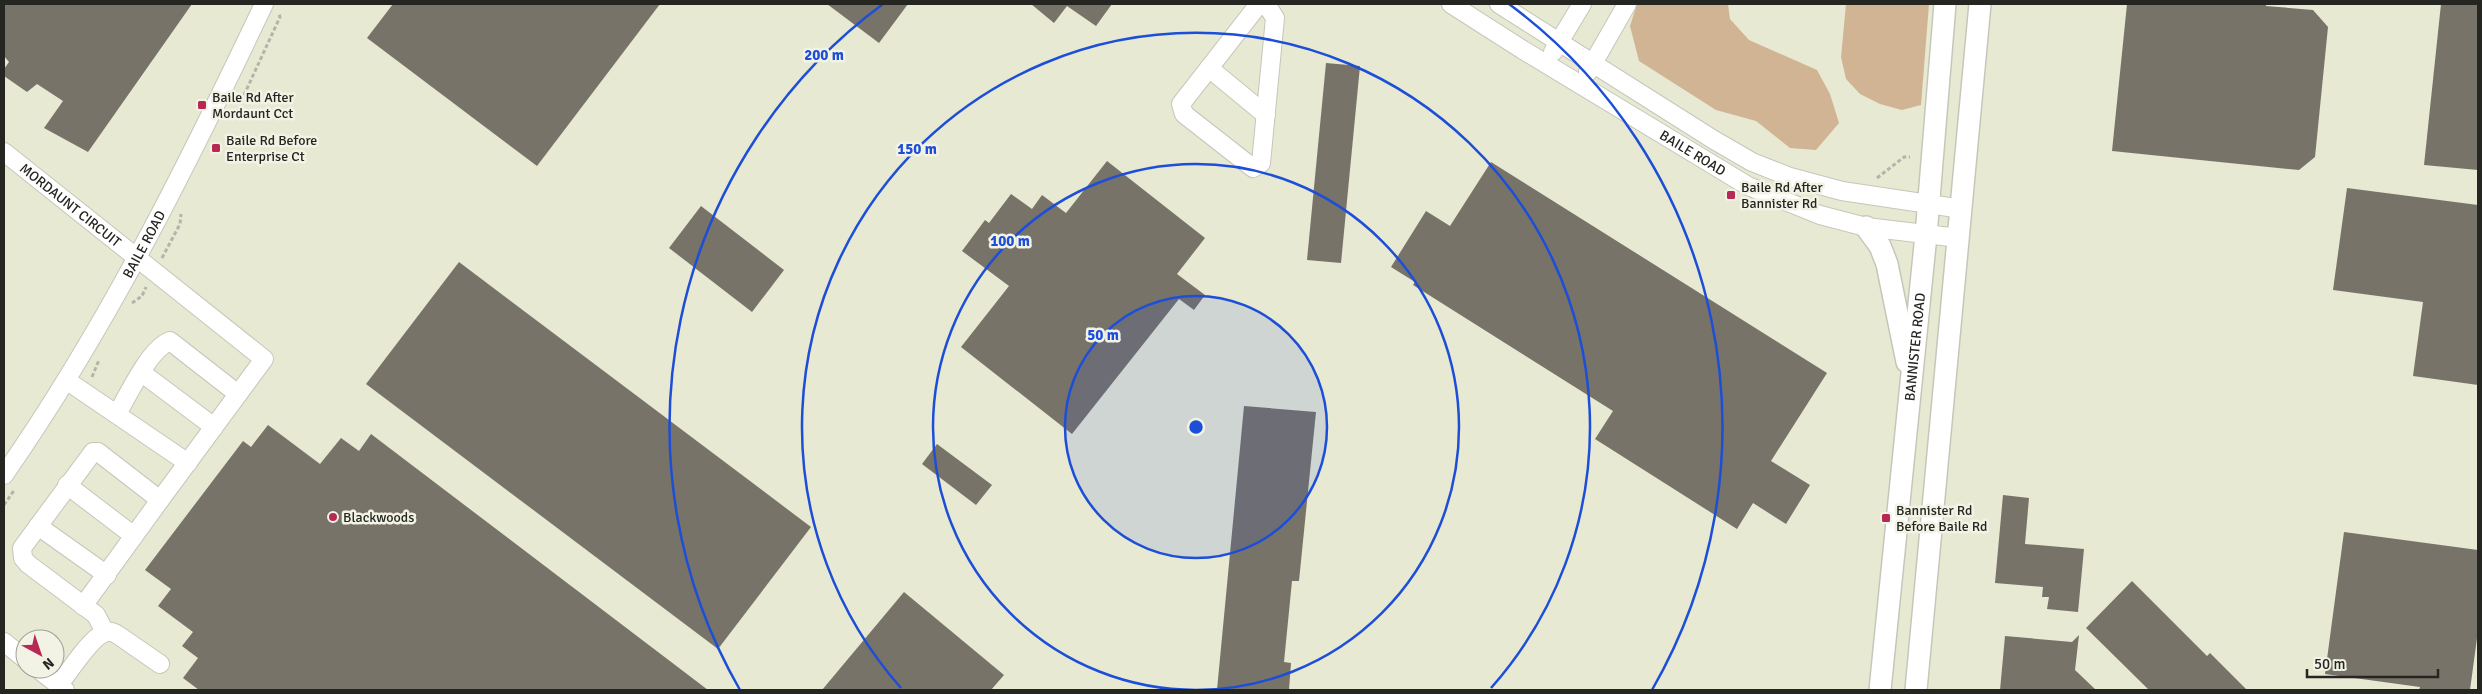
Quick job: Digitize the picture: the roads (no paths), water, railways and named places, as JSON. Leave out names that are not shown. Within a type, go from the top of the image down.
[{"type":"main road","name":"BANNISTER ROAD","points":[[1880,690],[1926,235],[1927,204],[1946,4]]},
{"type":"main road","points":[[1916,690],[1980,4]]},
{"type":"main road","points":[[1866,227],[1880,246],[1887,264],[1911,382]]},
{"type":"street","name":"BAILE ROAD","points":[[4,475],[66,380],[138,256],[194,150],[264,4]]},
{"type":"street","points":[[1259,4],[1182,104],[1181,109],[1184,114],[1253,168],[1261,163],[1275,18],[1266,4]]},
{"type":"street","name":"BAILE ROAD","points":[[1452,4],[1523,50],[1748,186],[1820,215],[1866,227],[1959,238]]},
{"type":"street","name":"BAILE ROAD","points":[[1499,4],[1752,162],[1790,176],[1842,191],[1962,209]]},
{"type":"street","points":[[1547,63],[1582,4]]},
{"type":"street","points":[[1581,84],[1626,4]]},
{"type":"street","points":[[1209,68],[1266,115]]},
{"type":"street","name":"MORDAUNT CIRCUIT","points":[[4,152],[138,256],[264,358],[238,394]]},
{"type":"street","points":[[83,606],[238,394],[170,341],[163,344],[153,354],[117,414]]},
{"type":"street","points":[[142,373],[214,427]]},
{"type":"street","points":[[66,380],[188,462]]},
{"type":"street","points":[[105,632],[96,615],[23,558],[22,548],[90,453],[98,452],[160,500]]},
{"type":"street","points":[[67,485],[134,536]]},
{"type":"street","points":[[38,526],[107,575]]},
{"type":"street","points":[[51,679],[62,688],[90,646],[105,632],[111,632],[118,636],[160,664]]},
{"type":"street","points":[[4,642],[15,650]]},
{"type":"place","name":"Baile Rd After Mordaunt Cct","points":[[202,105]]},
{"type":"place","name":"Baile Rd Before Enterprise Ct","points":[[216,148]]},
{"type":"place","name":"Baile Rd After Bannister Rd","points":[[1731,195]]},
{"type":"place","name":"Blackwoods","points":[[333,517]]},
{"type":"place","name":"Bannister Rd Before Baile Rd","points":[[1886,518]]}]
